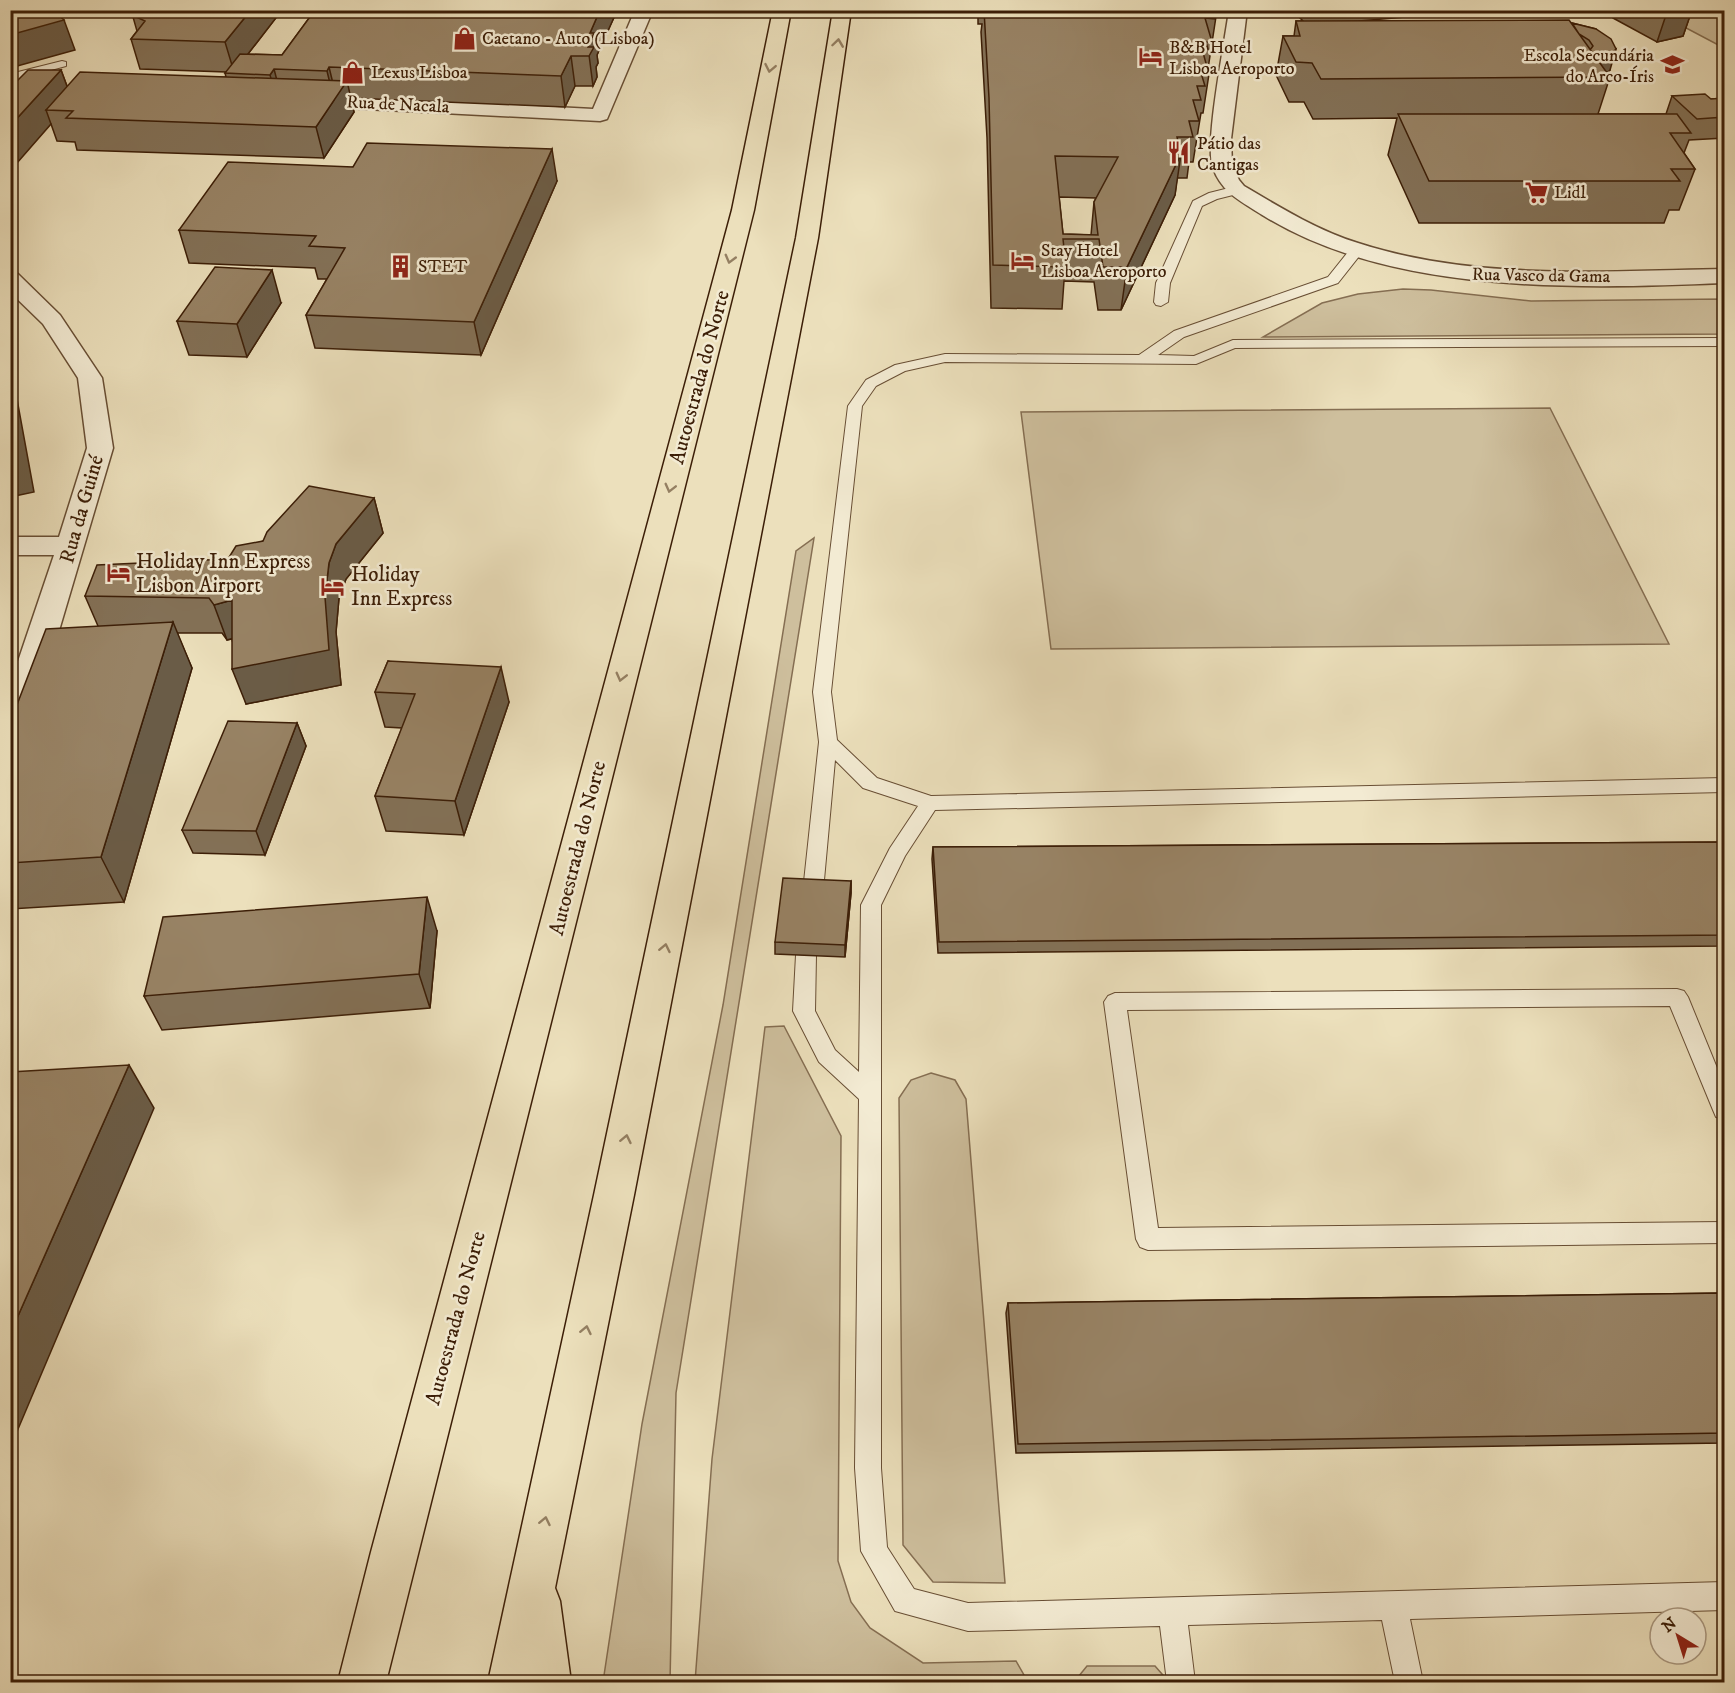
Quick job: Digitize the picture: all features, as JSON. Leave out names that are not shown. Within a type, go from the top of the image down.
[{"type":"highway","name":"Autoestrada do Norte","points":[[362,1683],[394,1552],[740,221],[782,10]]},
{"type":"highway","points":[[512,1683],[622,1161],[792,318],[822,150],[842,10]]},
{"type":"highway","points":[[345,1683],[394,1552]]},
{"type":"highway","points":[[533,1578],[547,1683]]},
{"type":"street","name":"Rua de Nacala","points":[[292,99],[600,115],[644,10]]},
{"type":"street","name":"Rua Vasco da Gama","points":[[1238,10],[1221,139],[1222,165],[1230,183],[1237,190],[1292,224],[1357,250],[1428,268],[1510,278],[1725,276]]},
{"type":"street","name":"Rua da Guiné","points":[[10,279],[52,320],[90,378],[100,448],[35,661],[10,723]]},
{"type":"street","points":[[10,546],[70,546]]},
{"type":"lane","points":[[10,78],[62,64]]},
{"type":"lane","points":[[1161,302],[1162,282],[1197,204],[1213,196],[1237,190]]},
{"type":"lane","points":[[1143,359],[1179,334],[1332,280],[1357,250]]},
{"type":"lane","points":[[813,891],[828,742],[822,692],[855,406],[871,383],[900,368],[945,358],[1196,360],[1233,344],[1725,342]]},
{"type":"lane","points":[[828,742],[870,783],[930,803],[1725,785]]},
{"type":"lane","points":[[930,803],[897,853],[871,905],[868,1468],[873,1551],[905,1601],[968,1617],[1725,1596]]},
{"type":"lane","points":[[806,955],[804,1011],[827,1056],[870,1095]]},
{"type":"lane","points":[[1725,1110],[1677,997],[1115,1002],[1148,1239],[1725,1233]]},
{"type":"lane","points":[[1394,1606],[1409,1683]]},
{"type":"lane","points":[[1172,1612],[1181,1683]]},
{"type":"shaded area","points":[[1654,11],[1724,11],[1724,48]]},
{"type":"shaded area","points":[[1403,289],[1531,301],[1724,299],[1724,334],[1263,337],[1322,303],[1358,294]]},
{"type":"shaded area","points":[[1550,408],[1669,644],[1051,649],[1021,412]]},
{"type":"shaded area","points":[[814,538],[676,1393],[670,1682],[603,1682],[642,1424],[723,1005],[796,551]]},
{"type":"shaded area","points":[[784,1026],[841,1136],[838,1561],[851,1602],[870,1628],[923,1663],[1016,1661],[1028,1682],[695,1682],[712,1459],[765,1027]]},
{"type":"shaded area","points":[[931,1073],[955,1080],[966,1099],[1005,1583],[933,1582],[903,1545],[899,1098],[911,1080]]},
{"type":"shaded area","points":[[1087,1666],[1155,1666],[1169,1682],[1074,1682]]},
{"type":"building","points":[[10,10],[52,10],[64,20],[10,35]]},
{"type":"building","points":[[131,10],[251,10],[225,42],[131,39],[145,21],[132,15]]},
{"type":"building","points":[[315,10],[600,10],[590,33],[594,33],[588,47],[594,47],[589,56],[571,56],[561,76],[329,67],[327,71],[274,69],[270,75],[225,73],[240,54],[282,55]]},
{"type":"building","points":[[984,10],[1212,10],[1215,19],[1205,18],[1212,42],[1206,42],[1208,49],[1202,49],[1209,74],[1201,73],[1205,86],[1197,86],[1201,100],[1193,100],[1199,121],[1189,121],[1193,137],[1177,137],[1181,154],[1127,267],[1103,267],[1099,239],[1063,239],[1066,267],[993,265],[989,98]],"holes":[[[1055,156],[1118,157],[1094,202],[1098,235],[1063,234]]]},
{"type":"building","points":[[1569,20],[1610,77],[1321,79],[1312,63],[1296,62],[1283,36],[1300,36],[1296,21]]},
{"type":"building","points":[[1572,23],[1596,29],[1611,39],[1616,49],[1608,58],[1598,61],[1590,50],[1593,46],[1589,40],[1579,34]]},
{"type":"building","points":[[28,70],[61,70],[10,126],[10,84],[14,84]]},
{"type":"building","points":[[80,72],[347,81],[316,127],[66,118],[73,111],[46,110]]},
{"type":"building","points":[[1705,94],[1711,99],[1725,98],[1725,117],[1697,119],[1672,96]]},
{"type":"building","points":[[1398,114],[1677,114],[1691,133],[1670,133],[1695,169],[1671,169],[1680,181],[1429,181]]},
{"type":"building","name":"STET","points":[[367,143],[552,149],[474,322],[306,315],[345,248],[309,246],[316,236],[179,230],[228,162],[353,167]]},
{"type":"building","points":[[215,267],[272,270],[237,324],[177,321]]},
{"type":"building","points":[[10,429],[14,447],[10,448]]},
{"type":"building","points":[[309,486],[374,498],[336,544],[329,563],[325,597],[329,650],[232,669],[232,600],[214,605],[209,598],[85,596],[97,565],[228,559],[236,546],[263,541],[267,532]]},
{"type":"building","points":[[173,622],[101,857],[10,863],[10,723],[46,629]]},
{"type":"building","points":[[388,661],[501,667],[455,801],[375,796],[415,694],[375,692]]},
{"type":"building","points":[[228,721],[297,723],[256,831],[182,830]]},
{"type":"building","points":[[1725,842],[1725,935],[939,942],[933,847]]},
{"type":"building","points":[[783,878],[851,881],[845,945],[775,942]]},
{"type":"building","points":[[427,897],[419,974],[144,996],[163,917]]},
{"type":"building","points":[[129,1065],[10,1334],[10,1072]]},
{"type":"building","points":[[1725,1293],[1725,1433],[1018,1444],[1008,1303]]},
{"type":"place","name":"Caetano - Auto (Lisboa)","points":[[464,38]]},
{"type":"place","name":"B&B Hotel Lisboa Aeroporto","points":[[1151,57]]},
{"type":"place","name":"Escola Secundária do Arco-Íris","points":[[1672,65]]},
{"type":"place","name":"Lexus Lisboa","points":[[353,72]]},
{"type":"place","name":"Pátio das Cantigas","points":[[1179,153]]},
{"type":"place","name":"Lidl","points":[[1536,192]]},
{"type":"place","name":"Stay Hotel Lisboa Aeroporto","points":[[1023,260]]},
{"type":"place","name":"STET","points":[[400,266]]},
{"type":"place","name":"Holiday Inn Express Lisbon Airport","points":[[118,573]]},
{"type":"place","name":"Holiday Inn Express","points":[[333,586]]}]
